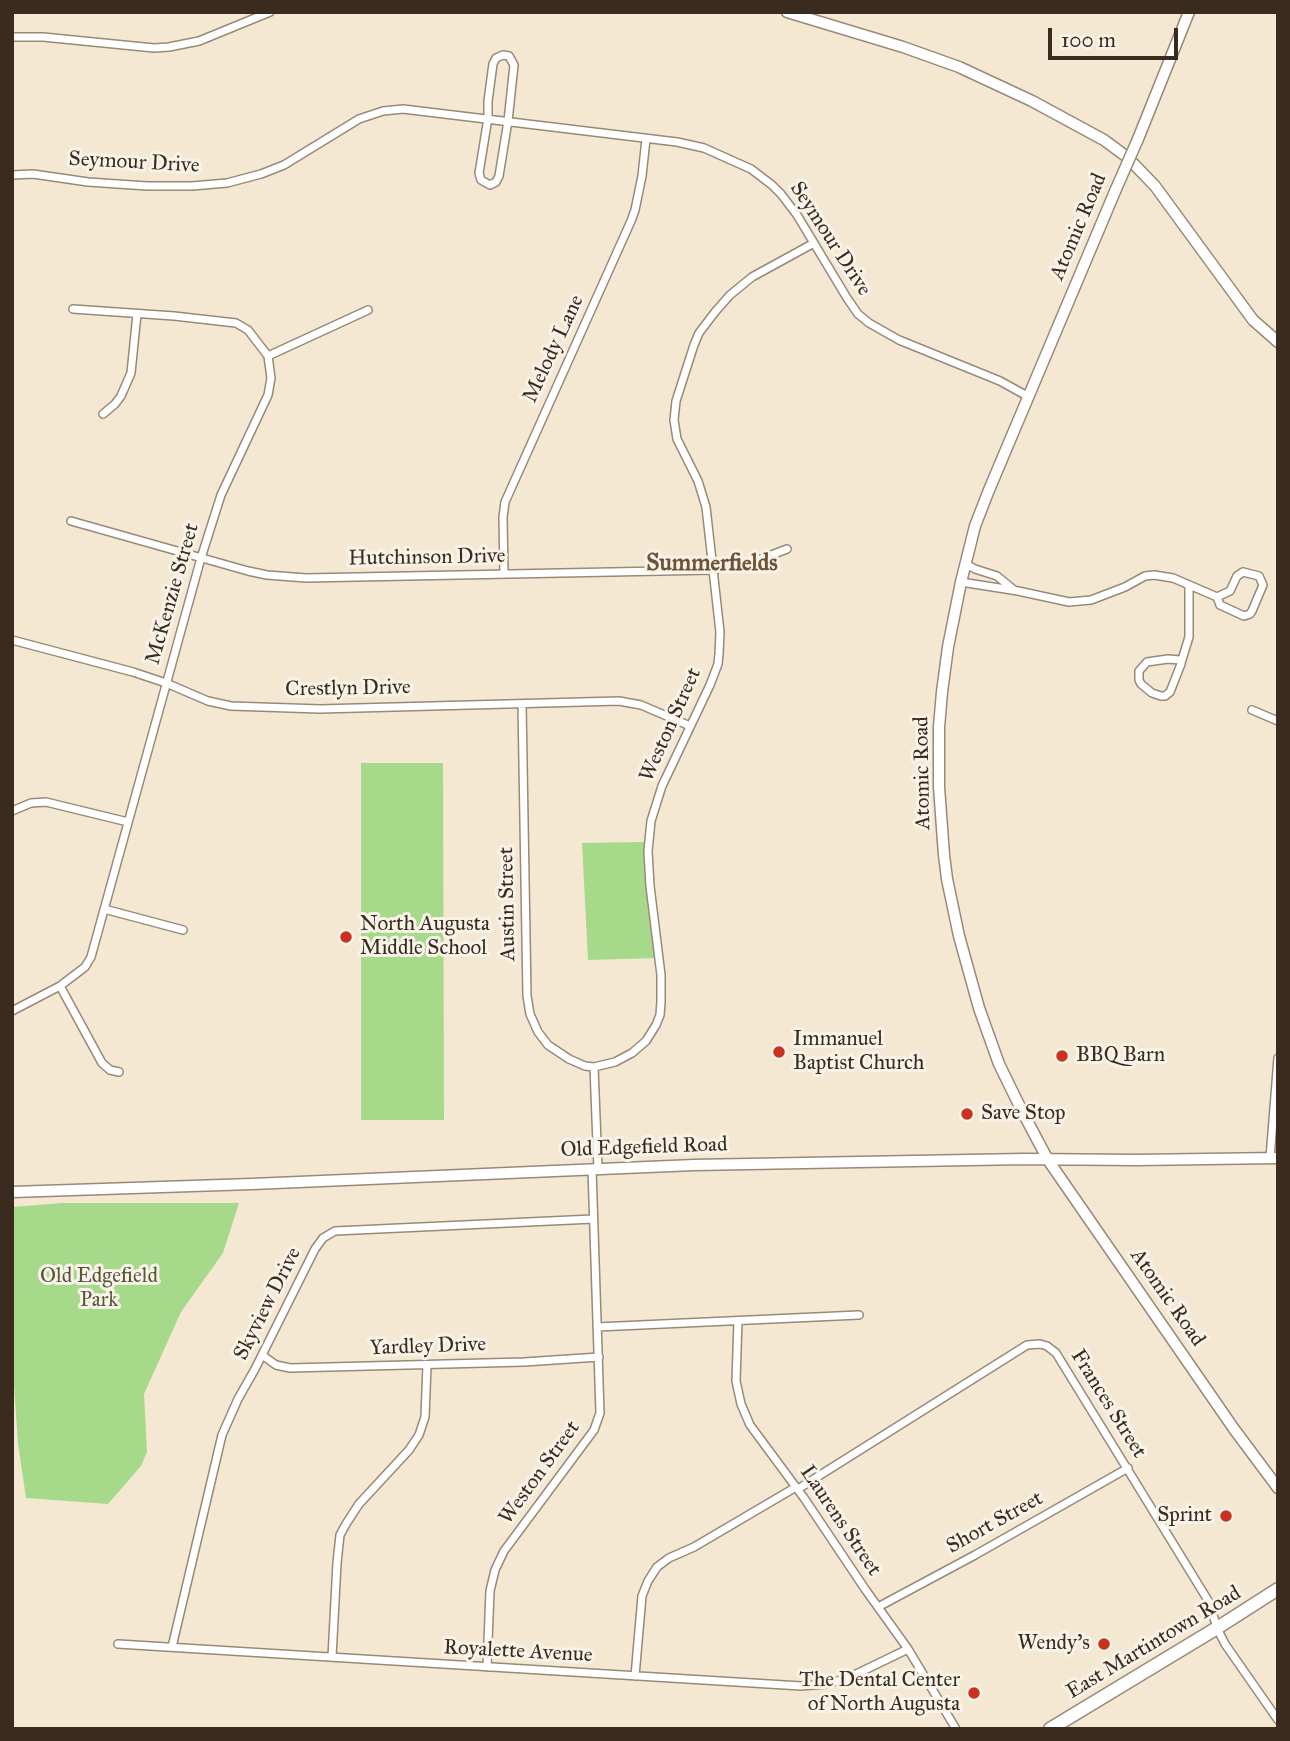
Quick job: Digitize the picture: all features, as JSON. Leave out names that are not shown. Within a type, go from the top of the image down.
[{"type":"main road","name":"East Martintown Road","points":[[1050,1729],[1278,1589]]},
{"type":"street","points":[[12,37],[32,36],[154,48],[169,47],[199,41],[270,12]]},
{"type":"street","points":[[787,12],[959,67],[1032,101],[1104,140],[1155,186],[1253,320],[1278,342]]},
{"type":"street","name":"Atomic Road","points":[[1189,12],[975,526],[943,675],[939,727],[939,787],[947,879],[959,936],[986,1030],[1003,1074],[1048,1160],[1234,1429],[1278,1488]]},
{"type":"street","points":[[499,55],[512,59],[514,65],[508,121],[499,176],[496,182],[490,185],[481,180],[479,173],[494,61],[499,55]]},
{"type":"street","name":"Seymour Drive","points":[[12,175],[33,174],[147,186],[210,185],[244,179],[284,165],[348,124],[371,114],[403,108],[677,142],[704,148],[751,169],[772,185],[790,204],[846,298],[869,323],[899,340],[1029,397]]},
{"type":"street","name":"Melody Lane","points":[[504,574],[505,502],[631,221],[638,198],[646,139]]},
{"type":"street","name":"Weston Street","points":[[487,1667],[490,1591],[495,1570],[504,1551],[599,1420],[601,1405],[593,1219],[594,1067],[615,1062],[632,1053],[646,1041],[660,1015],[662,989],[650,886],[649,836],[662,786],[714,675],[719,654],[720,632],[708,520],[703,494],[677,439],[674,420],[676,401],[699,333],[715,312],[741,286],[764,270],[814,243]]},
{"type":"street","points":[[73,309],[236,323],[253,335],[268,356],[368,310]]},
{"type":"street","points":[[103,414],[121,396],[131,373],[137,314]]},
{"type":"street","name":"McKenzie Street","points":[[12,1010],[60,986],[88,962],[221,495],[268,395],[271,378],[268,356]]},
{"type":"street","name":"Hutchinson Drive","points":[[71,521],[248,571],[306,578],[713,570],[761,559],[787,549]]},
{"type":"street","points":[[966,564],[992,573],[1018,591]]},
{"type":"street","points":[[961,582],[1069,602],[1097,598],[1145,576],[1164,576],[1217,597],[1220,605],[1247,615],[1252,611],[1263,581],[1259,576],[1243,572],[1237,576],[1230,591],[1217,597]]},
{"type":"street","points":[[1181,664],[1180,660],[1168,659],[1147,662],[1140,668],[1139,680],[1152,693],[1165,696],[1170,692],[1181,664],[1188,637],[1189,584]]},
{"type":"street","name":"Crestlyn Drive","points":[[12,640],[133,672],[208,701],[231,706],[320,709],[608,701],[630,702],[690,726]]},
{"type":"street","name":"Austin Street","points":[[522,704],[527,996],[530,1014],[538,1032],[553,1049],[577,1063],[594,1067]]},
{"type":"street","points":[[1252,710],[1278,721]]},
{"type":"street","points":[[12,811],[24,805],[46,802],[128,822]]},
{"type":"street","points":[[104,909],[183,930]]},
{"type":"street","points":[[60,986],[102,1063],[110,1070],[119,1072]]},
{"type":"street","points":[[1274,1158],[1278,1058]]},
{"type":"street","name":"Old Edgefield Road","points":[[12,1192],[694,1165],[1024,1158],[1274,1158]]},
{"type":"street","name":"Skyview Drive","points":[[172,1647],[222,1435],[314,1249],[323,1238],[335,1231],[593,1219]]},
{"type":"street","points":[[597,1327],[859,1315]]},
{"type":"street","name":"Laurens Street","points":[[738,1321],[736,1381],[741,1404],[750,1425],[797,1488],[908,1650],[956,1729]]},
{"type":"street","name":"Frances Street","points":[[635,1676],[642,1596],[657,1567],[797,1488],[1034,1343],[1047,1346],[1056,1353],[1209,1602],[1225,1644],[1278,1720]]},
{"type":"street","name":"Yardley Drive","points":[[262,1355],[276,1366],[290,1368],[524,1362],[598,1357]]},
{"type":"street","points":[[332,1657],[340,1535],[359,1504],[409,1450],[419,1435],[425,1417],[427,1364]]},
{"type":"street","name":"Short Street","points":[[878,1607],[1128,1468]]},
{"type":"street","name":"Royalette Avenue","points":[[118,1644],[813,1686],[848,1678],[908,1650]]},
{"type":"green space","points":[[361,763],[443,763],[444,1120],[361,1120]]},
{"type":"green space","points":[[645,842],[658,958],[588,960],[582,843]]},
{"type":"green space","name":"Old Edgefield Park","points":[[62,1203],[239,1203],[223,1253],[181,1312],[144,1394],[147,1452],[141,1466],[108,1504],[26,1498],[18,1444],[12,1355],[12,1207]]},
{"type":"place","name":"North Augusta Middle School","points":[[346,937]]},
{"type":"place","name":"Immanuel Baptist Church","points":[[779,1052]]},
{"type":"place","name":"BBQ Barn","points":[[1062,1056]]},
{"type":"place","name":"Save Stop","points":[[967,1114]]},
{"type":"place","name":"Sprint","points":[[1226,1516]]},
{"type":"place","name":"Wendy's","points":[[1104,1644]]},
{"type":"place","name":"The Dental Center of North Augusta","points":[[974,1693]]},
{"type":"district","name":"Summerfields","points":[[712,564]]}]
